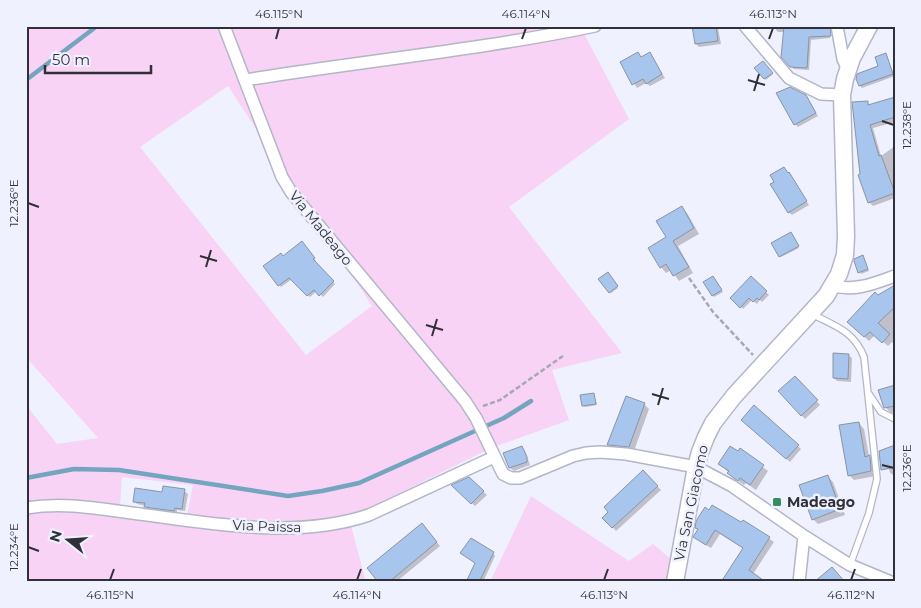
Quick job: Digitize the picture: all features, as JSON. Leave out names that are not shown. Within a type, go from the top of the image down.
[{"type":"street","name":"Via Madeago","points":[[224,26],[282,177],[291,192],[465,401],[477,420],[503,474],[516,478],[526,476],[573,456],[600,452],[626,454],[696,467],[732,486],[850,565],[891,582]]},
{"type":"street","points":[[245,80],[540,38],[595,26]]},
{"type":"street","points":[[744,26],[789,78],[822,94],[842,96]]},
{"type":"street","points":[[838,26],[843,59],[848,70]]},
{"type":"street","name":"Via San Giacomo","points":[[675,582],[696,467],[700,452],[713,423],[734,396],[811,314],[833,286],[841,268],[846,247],[842,96],[848,70],[869,26]]},
{"type":"street","points":[[833,286],[863,287],[895,276]]},
{"type":"street","name":"Via Paissa","points":[[26,508],[64,504],[233,525],[265,528],[309,527],[350,522],[369,515],[494,457]]},
{"type":"street","points":[[799,582],[804,536]]},
{"type":"lane","points":[[811,314],[841,328],[855,339],[864,357],[877,479],[869,514],[850,565]]},
{"type":"lane","points":[[868,392],[881,412],[895,419]]},
{"type":"path","points":[[689,278],[713,312],[762,365]]},
{"type":"path","points":[[465,401],[470,405],[482,407],[500,400],[563,356]]},
{"type":"shaded area","points":[[26,26],[580,26],[629,119],[509,207],[622,353],[552,370],[569,420],[491,448],[349,518],[366,582],[26,582],[26,405],[57,444],[98,438],[26,357]],"holes":[[[228,86],[372,306],[306,355],[140,147]],[[122,477],[193,485],[187,515],[120,505]]]},
{"type":"shaded area","points":[[531,496],[629,561],[653,544],[684,570],[682,582],[490,582]]},
{"type":"building","points":[[692,26],[716,26],[718,41],[695,44]]},
{"type":"building","points":[[784,26],[830,26],[831,36],[809,37],[807,68],[790,67],[781,57]]},
{"type":"building","points":[[638,52],[641,57],[650,52],[662,74],[646,84],[643,79],[632,85],[620,62]]},
{"type":"building","points":[[886,53],[893,74],[859,86],[856,79],[857,74],[878,66],[875,57]]},
{"type":"building","points":[[763,61],[773,73],[764,79],[754,68]]},
{"type":"building","points":[[790,87],[806,95],[816,113],[794,125],[776,93]]},
{"type":"building","points":[[895,97],[895,117],[870,125],[879,156],[881,155],[895,193],[868,203],[858,175],[860,174],[852,102],[868,101],[868,105]]},
{"type":"building","points":[[784,167],[807,201],[788,213],[770,184],[774,182],[770,175]]},
{"type":"building","points":[[682,206],[694,228],[673,241],[689,267],[673,276],[666,264],[660,268],[648,248],[666,237],[656,221]]},
{"type":"building","points":[[791,232],[799,246],[779,257],[771,243]]},
{"type":"building","points":[[302,241],[315,258],[313,259],[334,281],[319,296],[314,290],[307,296],[289,278],[278,286],[263,266],[281,253],[283,256]]},
{"type":"building","points":[[863,255],[868,269],[858,273],[854,259]]},
{"type":"building","points":[[608,272],[618,286],[609,293],[598,279]]},
{"type":"building","points":[[713,276],[722,290],[712,296],[703,282]]},
{"type":"building","points":[[751,276],[767,291],[759,300],[757,298],[753,302],[749,298],[740,308],[730,298]]},
{"type":"building","points":[[895,285],[895,307],[878,323],[890,334],[882,343],[870,332],[864,337],[847,322],[875,292],[878,295]]},
{"type":"building","points":[[833,353],[849,354],[848,379],[833,378]]},
{"type":"building","points":[[795,376],[818,400],[801,416],[778,391]]},
{"type":"building","points":[[895,385],[895,406],[884,408],[878,390]]},
{"type":"building","points":[[594,393],[596,404],[582,406],[580,395]]},
{"type":"building","points":[[626,396],[645,403],[629,447],[607,445]]},
{"type":"building","points":[[754,405],[799,445],[786,459],[741,420]]},
{"type":"building","points":[[859,422],[865,457],[870,455],[871,471],[848,476],[839,425]]},
{"type":"building","points":[[895,445],[895,467],[881,470],[879,451]]},
{"type":"building","points":[[522,446],[527,462],[509,468],[503,453]]},
{"type":"building","points":[[730,446],[738,451],[740,448],[764,465],[750,485],[740,478],[738,481],[727,473],[729,471],[718,464]]},
{"type":"building","points":[[643,470],[658,486],[612,528],[602,518],[608,512],[604,507]]},
{"type":"building","points":[[828,475],[840,509],[812,520],[799,485]]},
{"type":"building","points":[[469,477],[484,491],[471,504],[451,485]]},
{"type":"building","points":[[163,486],[185,489],[182,509],[175,508],[174,511],[144,507],[145,503],[133,502],[135,488],[162,492]]},
{"type":"building","points":[[712,505],[741,522],[743,520],[770,537],[749,570],[766,582],[721,582],[743,548],[715,530],[706,545],[693,537],[698,529],[695,528],[696,521],[705,507],[709,510]]},
{"type":"building","points":[[422,523],[437,542],[389,582],[378,582],[367,568]]},
{"type":"building","points":[[471,538],[494,552],[479,582],[466,582],[475,563],[460,553]]},
{"type":"building","points":[[832,567],[845,582],[814,582]]},
{"type":"waterway","points":[[26,80],[97,26]]},
{"type":"waterway","points":[[26,478],[74,469],[119,470],[288,496],[322,491],[359,483],[504,418],[531,401]]},
{"type":"place","name":"Madeago","points":[[777,502]]}]
